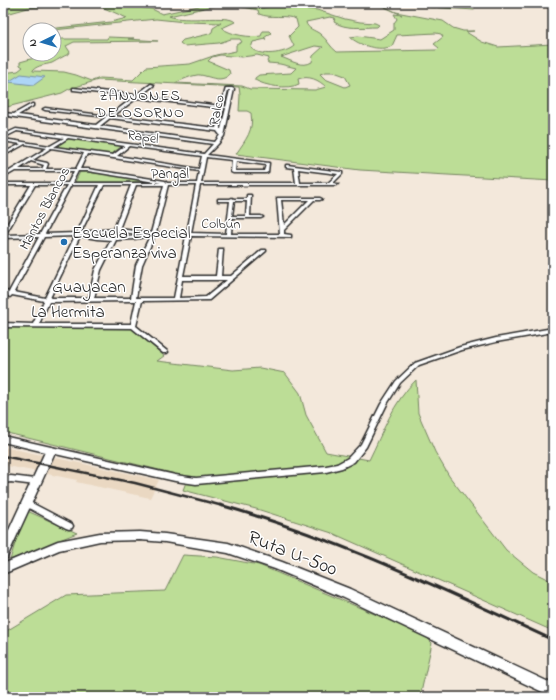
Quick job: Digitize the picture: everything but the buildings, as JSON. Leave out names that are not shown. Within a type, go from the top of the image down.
[{"type":"street","points":[[96,127],[152,85]]},
{"type":"street","points":[[80,90],[85,87],[141,93],[223,105]]},
{"type":"street","points":[[74,89],[136,97],[229,105]]},
{"type":"street","name":"Ralco","points":[[204,156],[222,136],[232,89],[227,89],[223,105],[218,130],[222,136]]},
{"type":"street","points":[[151,98],[155,95]]},
{"type":"street","points":[[14,116],[32,105]]},
{"type":"street","points":[[45,109],[223,130]]},
{"type":"street","points":[[3,114],[217,143]]},
{"type":"street","name":"Rapel","points":[[3,137],[16,130],[268,164],[266,172],[233,172],[234,160]]},
{"type":"street","points":[[3,177],[67,137]]},
{"type":"street","points":[[3,140],[201,170]]},
{"type":"street","points":[[3,155],[23,144]]},
{"type":"street","points":[[113,157],[128,146]]},
{"type":"street","name":"Mantos Blancos","points":[[10,295],[86,153]]},
{"type":"street","points":[[176,299],[204,156]]},
{"type":"street","points":[[30,160],[45,163],[46,165],[42,170]]},
{"type":"street","points":[[287,166],[341,173],[329,184]]},
{"type":"street","points":[[296,168],[298,184]]},
{"type":"street","points":[[14,170],[88,170],[165,182],[166,184],[153,234],[138,265],[133,326],[165,352]]},
{"type":"street","name":"Pangal","points":[[3,184],[336,184]]},
{"type":"street","points":[[3,236],[34,184]]},
{"type":"street","points":[[35,325],[102,184]]},
{"type":"street","points":[[116,230],[134,184]]},
{"type":"street","points":[[220,200],[249,198],[248,217]]},
{"type":"street","points":[[228,235],[232,199]]},
{"type":"street","points":[[281,233],[280,199],[320,199]]},
{"type":"street","points":[[281,233],[313,199]]},
{"type":"street","points":[[230,217],[261,217]]},
{"type":"street","name":"Colbún","points":[[3,236],[78,234],[116,230],[140,231],[153,234]]},
{"type":"street","name":"Colbún","points":[[78,234],[99,239],[135,238],[153,234],[228,235],[281,233],[289,236]]},
{"type":"street","points":[[91,300],[98,270],[114,239]]},
{"type":"street","points":[[218,278],[221,250]]},
{"type":"street","name":"Guayacan","points":[[3,292],[10,295],[47,300],[207,299],[264,251]]},
{"type":"street","points":[[180,278],[232,278]]},
{"type":"street","name":"La Hermita","points":[[3,325],[133,326]]},
{"type":"street","points":[[3,439],[175,478],[196,481],[310,472],[326,469],[339,466],[351,460],[364,445],[384,404],[398,382],[417,364],[460,349],[496,340],[553,330]]},
{"type":"street","points":[[3,555],[35,482],[51,450]]},
{"type":"street","points":[[3,480],[11,479],[35,482]]},
{"type":"street","points":[[26,503],[69,526]]},
{"type":"street","name":"Ruta U-500","points":[[3,569],[58,546],[100,537],[140,536],[165,538],[228,548],[272,562],[346,593],[553,691]]},
{"type":"shaded area","points":[[3,447],[159,480],[150,498],[76,482],[77,480],[3,465]]},
{"type":"green space","points":[[3,3],[84,3],[28,8],[3,15]]},
{"type":"green space","points":[[103,3],[130,3],[131,6],[152,9],[162,14],[212,3],[226,3],[169,16],[185,19],[215,18],[231,20],[235,22],[222,28],[230,32],[252,37],[261,36],[263,31],[269,31],[271,33],[264,38],[266,39],[253,42],[251,48],[260,53],[279,53],[294,46],[289,36],[298,27],[296,19],[259,14],[258,10],[243,7],[263,8],[279,3],[292,3],[288,4],[287,6],[317,10],[345,19],[375,23],[379,25],[377,27],[349,27],[339,25],[334,22],[335,18],[330,17],[306,22],[308,26],[322,36],[337,52],[437,50],[439,48],[434,44],[443,37],[441,34],[436,33],[397,35],[392,46],[387,48],[370,47],[358,43],[350,37],[358,36],[380,39],[394,30],[394,23],[397,19],[394,14],[402,15],[378,4],[358,3],[379,4],[396,12],[443,21],[453,28],[463,31],[474,31],[466,32],[482,42],[498,47],[553,44],[553,181],[360,170],[236,154],[248,135],[252,119],[251,113],[247,111],[239,111],[239,87],[98,80],[69,89],[62,93],[3,108],[3,73],[18,71],[23,67],[20,65],[20,62],[22,61],[54,62],[39,66],[33,71],[64,72],[92,81],[100,78],[133,80],[146,67],[190,64],[216,55],[236,51],[236,45],[242,42],[240,39],[231,39],[219,43],[184,46],[180,43],[183,40],[209,34],[212,32],[213,28],[221,23],[185,22],[156,19],[62,29],[62,27],[111,22],[127,18],[102,7]],"holes":[[[315,46],[323,47],[313,56],[312,62],[308,64],[297,63],[281,57]],[[220,55],[242,57],[257,55],[269,58],[267,61],[268,63],[296,68],[291,73],[259,75],[255,78],[255,80],[259,82],[289,87],[299,84],[298,79],[310,78],[317,80],[326,87],[315,90],[250,89],[242,86],[175,83],[197,75],[218,79],[226,77],[230,74],[229,70],[208,61],[212,57]],[[334,72],[345,76],[350,85],[345,87],[325,79],[320,74]]]},
{"type":"green space","points":[[420,3],[454,3],[472,6],[474,10],[430,7]]},
{"type":"green space","points":[[108,37],[158,41],[74,42],[66,46],[70,52],[62,58],[62,39],[107,39]]},
{"type":"green space","points":[[68,138],[122,146],[110,155],[54,147]]},
{"type":"green space","points":[[80,172],[88,172],[159,182],[75,182]]},
{"type":"green space","points":[[3,326],[131,327],[164,356],[157,361],[233,370],[260,368],[285,373],[300,393],[306,415],[326,452],[369,460],[395,408],[416,380],[418,413],[435,452],[449,476],[506,550],[533,572],[553,582],[553,631],[332,533],[260,510],[183,490],[188,477],[3,432]]},
{"type":"green space","points":[[25,510],[77,533],[10,560]]},
{"type":"green space","points":[[183,555],[217,557],[259,565],[424,635],[432,643],[420,697],[3,697],[3,633],[66,595],[165,591]]},
{"type":"water","points":[[21,74],[45,77],[34,85],[8,82]]},
{"type":"railway","points":[[3,456],[135,483],[223,506]]},
{"type":"railway","points":[[220,505],[305,533],[389,566],[553,640]]},
{"type":"place","name":"Escuela Especial Esperanza viva","points":[[64,242]]},
{"type":"district","name":"ZANJONES DE OSORNO","points":[[140,104]]}]
